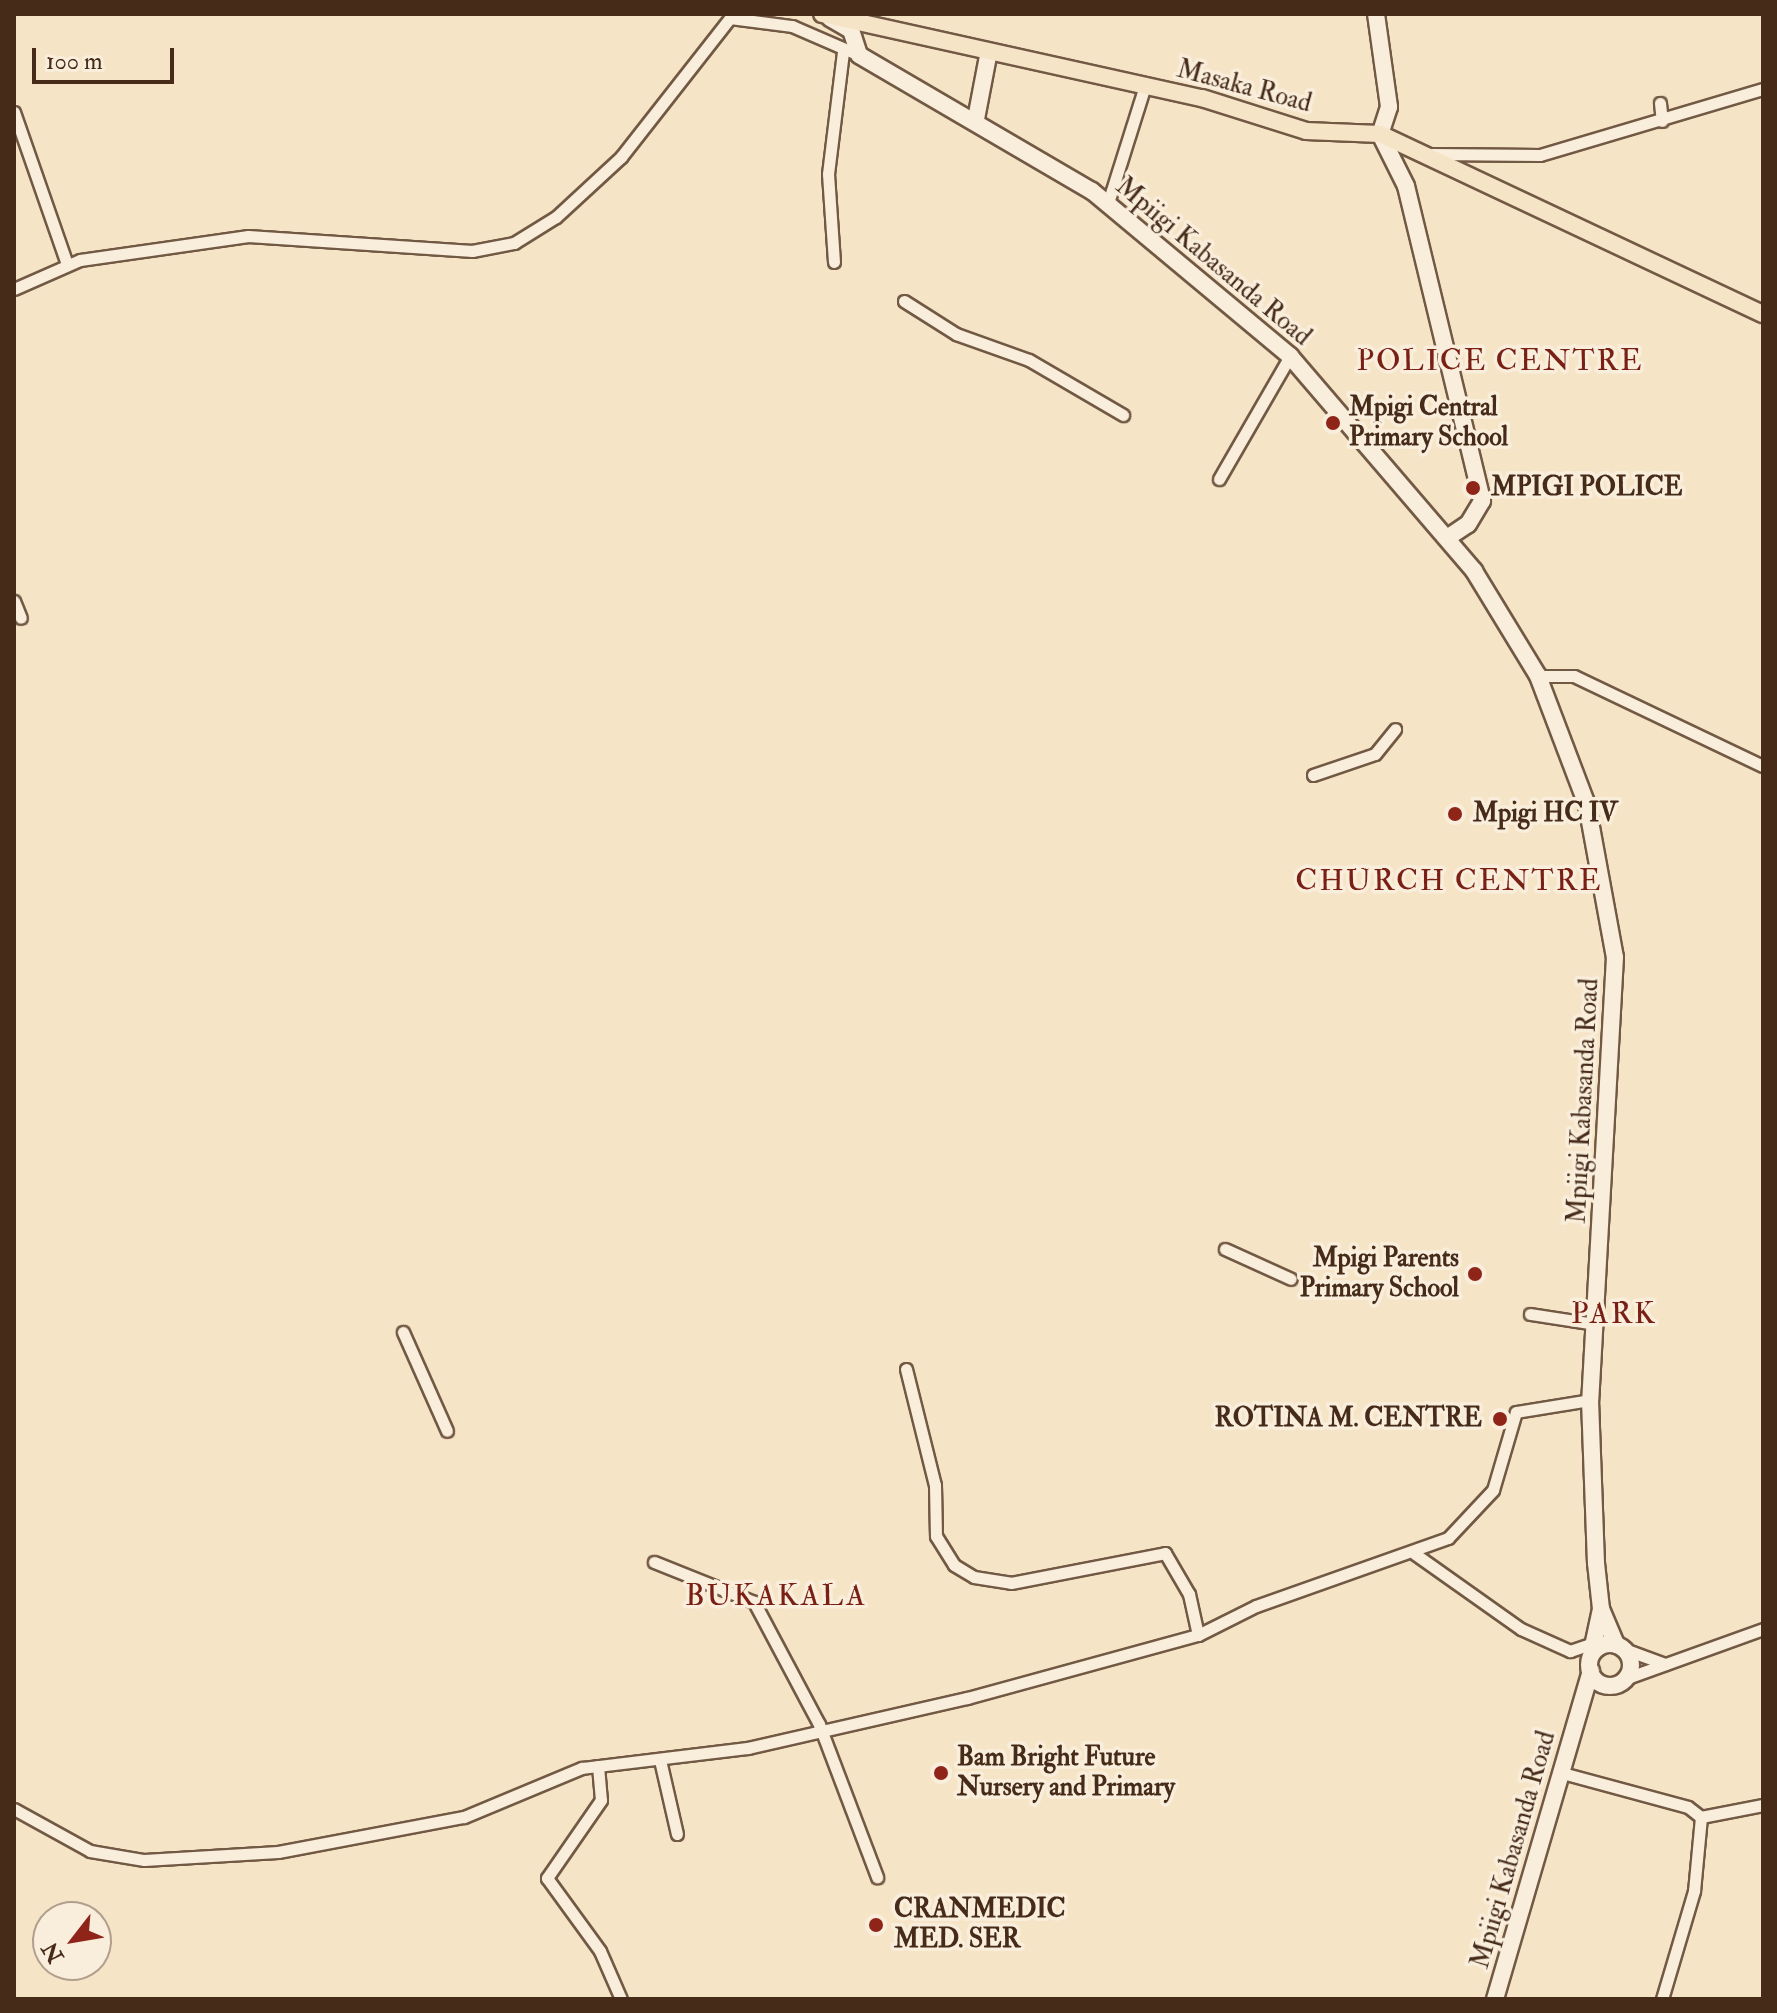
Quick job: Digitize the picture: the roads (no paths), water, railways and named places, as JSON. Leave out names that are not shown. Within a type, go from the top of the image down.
[{"type":"main road","points":[[1376,14],[1389,107],[1380,134],[1406,186],[1482,501],[1468,524],[1447,538]]},
{"type":"main road","points":[[824,15],[851,30],[851,54]]},
{"type":"main road","name":"Masaka Road","points":[[824,15],[988,56],[1145,86],[1306,131],[1380,134],[1432,154],[1763,314]]},
{"type":"main road","name":"Mpiigi Kabasanda Road","points":[[851,54],[976,119],[1108,203],[1290,356],[1447,538],[1538,676],[1587,805],[1615,957],[1590,1400],[1601,1609],[1591,1671],[1577,1714],[1566,1774],[1495,1999]]},
{"type":"main road","points":[[976,119],[988,56]]},
{"type":"main road","name":"Mpiigi Kabasanda Road","points":[[1601,1609],[1620,1647],[1627,1678]]},
{"type":"main road","points":[[1593,1647],[1620,1647]]},
{"type":"main road","points":[[1591,1671],[1609,1685],[1627,1678]]},
{"type":"main road","name":"Mpiigi Kabasanda Road","points":[[1577,1714],[1609,1685]]},
{"type":"street","points":[[14,289],[67,264],[248,236],[472,251],[514,243],[556,217],[621,157],[730,18],[792,26],[851,54],[828,174],[834,262]]},
{"type":"street","points":[[1108,203],[1145,86]]},
{"type":"street","points":[[1432,154],[1540,155],[1763,89]]},
{"type":"street","points":[[1660,103],[1662,121]]},
{"type":"street","points":[[14,112],[67,264]]},
{"type":"street","points":[[904,301],[956,334],[1029,360],[1123,415]]},
{"type":"street","points":[[1219,479],[1290,356]]},
{"type":"street","points":[[14,601],[21,618]]},
{"type":"street","points":[[1538,676],[1574,676],[1763,766]]},
{"type":"street","points":[[1313,775],[1375,754],[1395,729]]},
{"type":"street","points":[[1225,1249],[1291,1279]]},
{"type":"street","points":[[1530,1314],[1595,1324]]},
{"type":"street","points":[[403,1332],[447,1431]]},
{"type":"street","points":[[906,1369],[935,1485],[936,1536],[954,1565],[974,1577],[1011,1583],[1165,1553],[1189,1594],[1198,1635]]},
{"type":"street","points":[[14,1809],[90,1851],[165,1863],[384,1837],[464,1817],[598,1766],[660,1760],[819,1733],[1198,1635],[1256,1606],[1415,1554],[1474,1518],[1493,1490],[1516,1412],[1590,1400]]},
{"type":"street","points":[[1415,1554],[1521,1629],[1570,1651],[1593,1647]]},
{"type":"street","points":[[654,1562],[754,1602],[819,1733],[877,1877]]},
{"type":"street","points":[[1627,1678],[1763,1629]]},
{"type":"street","points":[[1620,1647],[1665,1664]]},
{"type":"street","points":[[660,1760],[677,1834]]},
{"type":"street","points":[[598,1766],[601,1800],[547,1878],[600,1951],[621,1999]]},
{"type":"street","points":[[1566,1774],[1688,1807],[1701,1817],[1763,1805]]},
{"type":"street","points":[[1662,1999],[1694,1891],[1701,1817]]},
{"type":"place","name":"Mpigi Central Primary School","points":[[1333,423]]},
{"type":"place","name":"MPIGI POLICE","points":[[1473,488]]},
{"type":"place","name":"Mpigi HC IV","points":[[1455,814]]},
{"type":"place","name":"Mpigi Parents Primary School","points":[[1475,1274]]},
{"type":"place","name":"ROTINA M. CENTRE","points":[[1500,1419]]},
{"type":"place","name":"Bam Bright Future Nursery and Primary","points":[[941,1773]]},
{"type":"place","name":"CRANMEDIC MED. SER","points":[[876,1925]]},
{"type":"district","name":"POLICE CENTRE","points":[[1500,361]]},
{"type":"district","name":"CHURCH CENTRE","points":[[1449,881]]},
{"type":"district","name":"PARK","points":[[1614,1314]]},
{"type":"district","name":"BUKAKALA","points":[[776,1596]]}]
